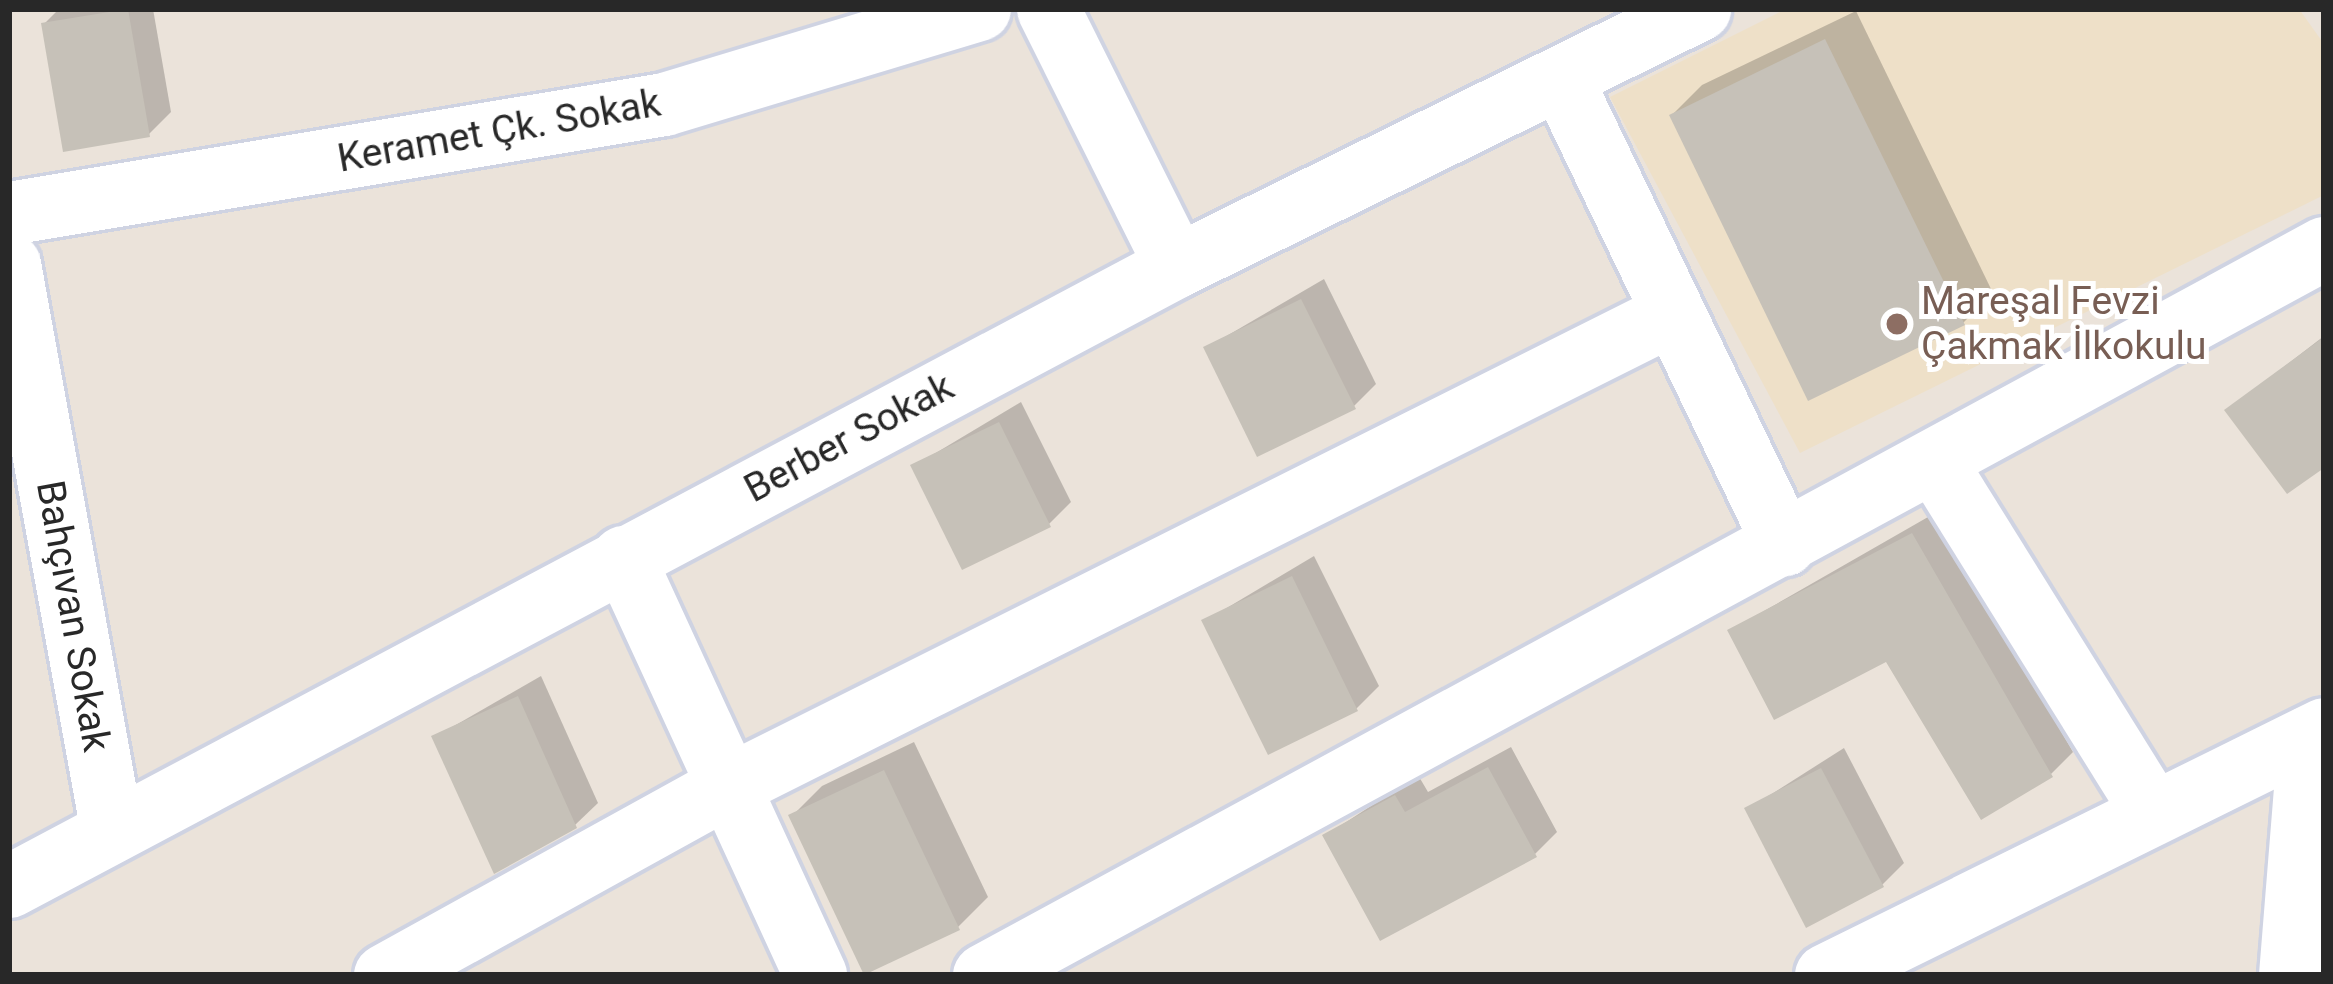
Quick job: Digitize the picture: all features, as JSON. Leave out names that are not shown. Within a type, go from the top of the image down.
[{"type":"street","name":"Keramet Çk. Sokak","points":[[9,213],[664,104],[979,9]]},
{"type":"street","points":[[1048,9],[1176,266]]},
{"type":"street","name":"Berber Sokak","points":[[9,886],[111,826],[1176,266],[1699,9]]},
{"type":"street","points":[[1561,80],[1665,317],[1784,544]]},
{"type":"street","points":[[985,975],[2324,248]]},
{"type":"street","name":"Bahçıvan Sokak","points":[[9,264],[111,826]]},
{"type":"street","points":[[386,975],[724,788],[1665,317]]},
{"type":"street","points":[[1934,461],[2149,807]]},
{"type":"street","points":[[623,557],[724,788],[815,975]]},
{"type":"street","points":[[1826,975],[2149,807],[2317,733]]},
{"type":"street","points":[[2290,975],[2317,733]]},
{"type":"shaded area","name":"Mareşal Fevzi Çakmak İlkokulu","points":[[1786,9],[2299,9],[2324,44],[2324,195],[1800,453],[1610,97]]},
{"type":"building","points":[[128,9],[150,137],[63,152],[41,23]]},
{"type":"building","points":[[1825,39],[1965,325],[1808,401],[1669,115]]},
{"type":"building","points":[[1301,299],[1356,409],[1257,457],[1203,347]]},
{"type":"building","points":[[2324,337],[2324,468],[2287,494],[2224,410]]},
{"type":"building","points":[[999,422],[1051,527],[962,570],[910,465]]},
{"type":"building","points":[[1912,533],[2053,777],[1981,820],[1886,662],[1774,720],[1727,630]]},
{"type":"building","points":[[1292,576],[1358,711],[1268,755],[1201,620]]},
{"type":"building","points":[[518,696],[577,828],[494,874],[431,736]]},
{"type":"building","points":[[1488,767],[1537,857],[1380,941],[1322,835],[1395,795],[1405,812]]},
{"type":"building","points":[[1821,768],[1884,887],[1806,928],[1744,808]]},
{"type":"building","points":[[884,770],[960,930],[864,975],[788,815]]},
{"type":"place","name":"Mareşal Fevzi Çakmak İlkokulu","points":[[1897,324]]}]
